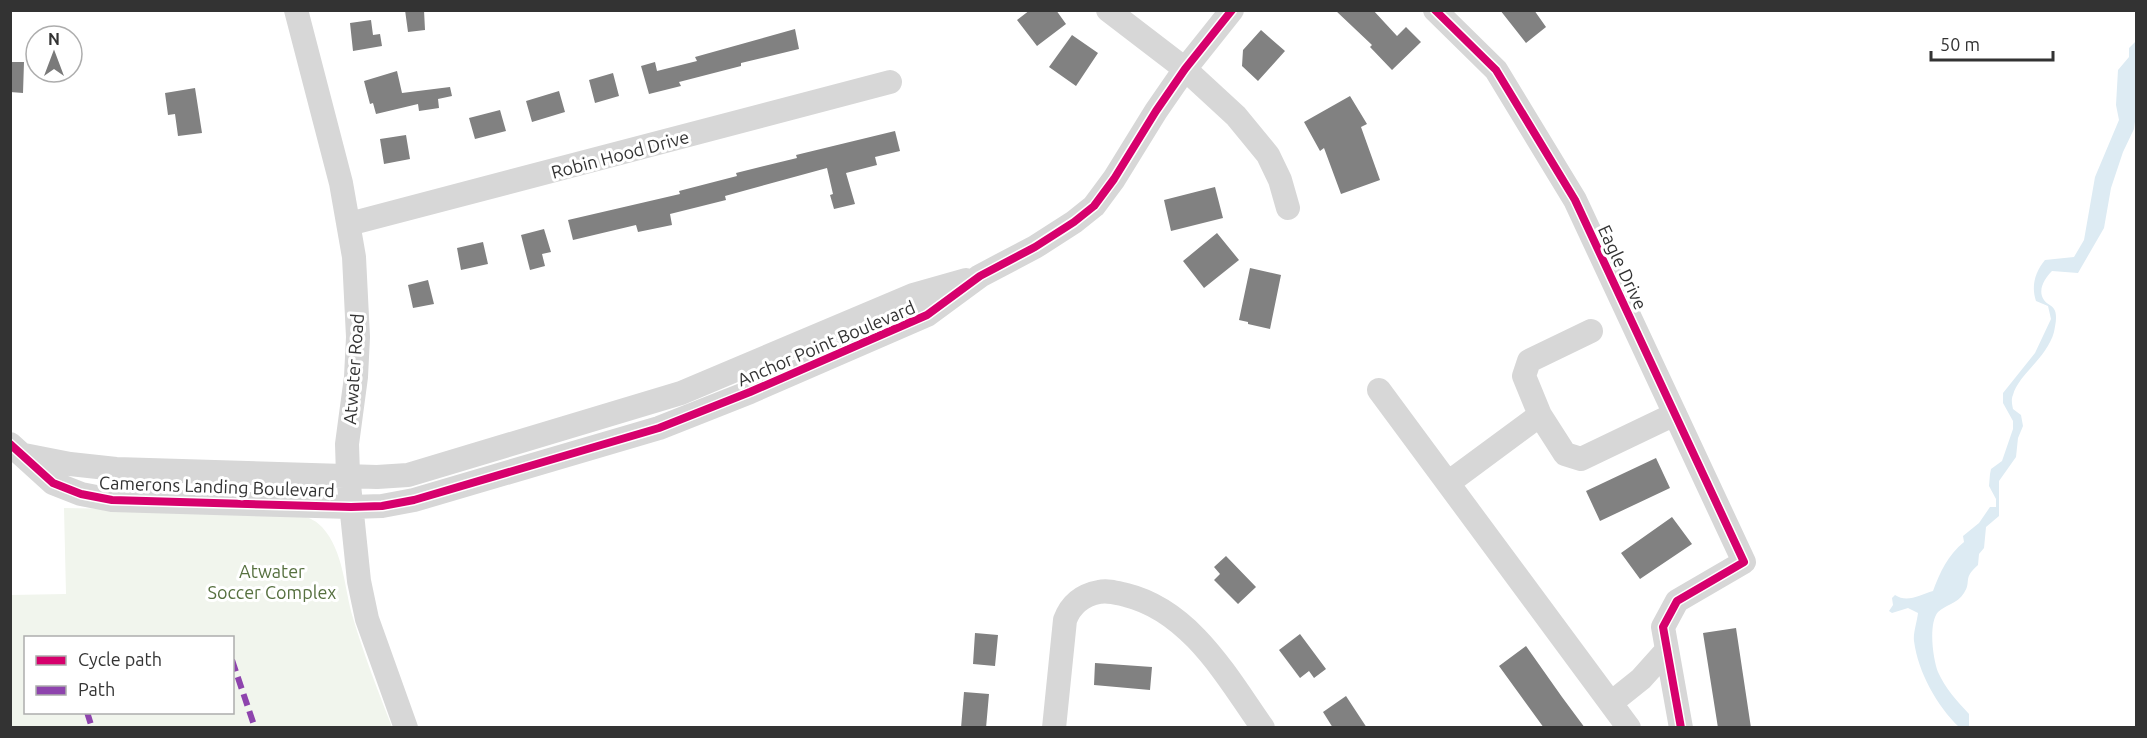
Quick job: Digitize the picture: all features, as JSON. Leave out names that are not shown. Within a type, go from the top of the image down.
[{"type":"street","name":"Atwater Road","points":[[296,10],[341,183],[354,257],[358,337],[348,444],[348,475],[359,581],[365,610],[406,728]]},
{"type":"street","points":[[1108,10],[1185,69],[1236,116],[1268,155],[1280,180],[1288,208]]},
{"type":"street","name":"Anchor Point Boulevard","points":[[351,507],[382,506],[414,500],[659,428],[707,410],[927,315],[980,276],[1035,247],[1094,206],[1185,69],[1232,10]]},
{"type":"street","name":"Eagle Drive","points":[[1436,10],[1496,70],[1575,201],[1744,561],[1677,601],[1663,627],[1667,650]]},
{"type":"street","name":"Robin Hood Drive","points":[[350,224],[891,82]]},
{"type":"street","name":"Anchor Point Boulevard","points":[[348,475],[376,477],[408,475],[643,405],[718,378],[913,295],[980,276]]},
{"type":"street","points":[[1591,331],[1529,361],[1524,376],[1540,415],[1564,454],[1581,459],[1675,414]]},
{"type":"street","points":[[1379,390],[1629,728]]},
{"type":"street","points":[[1448,483],[1540,415]]},
{"type":"street","name":"Camerons Landing Boulevard","points":[[17,450],[70,464],[116,469],[348,475]]},
{"type":"street","name":"Camerons Landing Boulevard","points":[[17,450],[53,483],[81,494],[112,500],[351,507]]},
{"type":"street","points":[[1054,728],[1065,620],[1068,611],[1079,600],[1096,592],[1111,592],[1134,597],[1160,609],[1191,633],[1212,657],[1263,728]]},
{"type":"street","points":[[1611,703],[1641,680],[1667,650]]},
{"type":"street","points":[[1667,650],[1681,728]]},
{"type":"green space","name":"Atwater Soccer Complex","points":[[64,508],[279,512],[308,518],[322,527],[335,547],[357,632],[392,727],[11,727],[10,595],[66,594]]},
{"type":"shaded area","points":[[2136,41],[2134,129],[2123,152],[2111,188],[2104,228],[2078,273],[2052,271],[2043,284],[2042,296],[2055,311],[2054,332],[2045,350],[2021,380],[2012,397],[2013,409],[2021,415],[2023,426],[2018,438],[2016,457],[1999,481],[1999,516],[1986,527],[1984,548],[1979,554],[1978,565],[1969,577],[1964,593],[1958,600],[1938,612],[1935,617],[1932,633],[1934,659],[1938,672],[1948,689],[1969,714],[1969,727],[1959,727],[1936,699],[1920,665],[1914,638],[1918,613],[1908,608],[1892,613],[1889,611],[1893,605],[1892,598],[1895,595],[1914,598],[1933,591],[1945,564],[1964,542],[1963,536],[1979,523],[1990,507],[1996,507],[1996,499],[1989,486],[1991,469],[2002,461],[2013,429],[2013,421],[2003,403],[2003,393],[2035,353],[2051,319],[2048,306],[2036,301],[2035,279],[2045,260],[2074,257],[2084,240],[2095,177],[2119,120],[2116,105],[2118,70],[2129,57],[2129,48]]},
{"type":"building","points":[[405,10],[424,10],[425,30],[408,32]]},
{"type":"building","points":[[1030,10],[1056,10],[1066,24],[1037,46],[1017,20]]},
{"type":"building","points":[[1335,10],[1373,10],[1397,36],[1406,27],[1421,42],[1392,70],[1370,47],[1372,45]]},
{"type":"building","points":[[1500,10],[1534,10],[1546,27],[1526,43]]},
{"type":"building","points":[[371,20],[373,35],[380,34],[382,46],[353,51],[350,23]]},
{"type":"building","points":[[795,29],[799,49],[741,63],[741,66],[679,82],[681,86],[649,94],[641,66],[655,62],[657,71],[697,61],[695,57]]},
{"type":"building","points":[[1261,30],[1285,51],[1258,81],[1242,66],[1243,50]]},
{"type":"building","points":[[1072,35],[1098,53],[1076,86],[1049,67]]},
{"type":"building","points":[[10,62],[24,62],[23,93],[10,92]]},
{"type":"building","points":[[397,71],[402,93],[450,87],[452,96],[438,99],[439,108],[419,111],[418,104],[376,114],[373,103],[370,104],[364,81]]},
{"type":"building","points":[[613,73],[619,96],[595,103],[589,80]]},
{"type":"building","points":[[195,88],[202,133],[178,136],[175,114],[168,115],[165,93]]},
{"type":"building","points":[[559,91],[565,112],[532,122],[526,101]]},
{"type":"building","points":[[1350,96],[1367,124],[1361,127],[1380,180],[1341,194],[1324,148],[1320,151],[1304,122]]},
{"type":"building","points":[[500,110],[506,131],[475,139],[469,118]]},
{"type":"building","points":[[895,131],[900,151],[875,157],[877,165],[846,173],[855,204],[834,209],[827,168],[725,196],[726,200],[670,214],[672,225],[638,232],[636,225],[573,240],[568,220],[680,194],[679,191],[737,176],[736,173],[797,158],[796,155]]},
{"type":"building","points":[[406,135],[410,159],[384,164],[380,139]]},
{"type":"building","points":[[1215,187],[1223,218],[1171,231],[1164,200]]},
{"type":"building","points":[[544,229],[551,252],[542,254],[545,266],[530,270],[521,235]]},
{"type":"building","points":[[1217,233],[1239,260],[1204,288],[1183,261]]},
{"type":"building","points":[[483,242],[488,264],[461,270],[457,248]]},
{"type":"building","points":[[1250,268],[1281,275],[1270,329],[1239,320]]},
{"type":"building","points":[[428,280],[434,304],[413,308],[408,285]]},
{"type":"building","points":[[1656,458],[1670,488],[1600,521],[1586,491]]},
{"type":"building","points":[[1672,517],[1692,544],[1640,579],[1621,553]]},
{"type":"building","points":[[1226,556],[1256,587],[1238,604],[1214,580],[1220,574],[1214,567]]},
{"type":"building","points":[[1736,628],[1751,728],[1718,728],[1703,633]]},
{"type":"building","points":[[975,633],[998,635],[995,666],[973,664]]},
{"type":"building","points":[[1300,634],[1326,669],[1314,678],[1309,671],[1300,678],[1279,650]]},
{"type":"building","points":[[1526,646],[1585,728],[1544,728],[1499,666]]},
{"type":"building","points":[[1095,663],[1152,667],[1150,690],[1094,685]]},
{"type":"building","points":[[964,692],[989,694],[986,728],[961,728]]},
{"type":"building","points":[[1346,696],[1367,728],[1333,728],[1323,712]]},
{"type":"marked path","points":[[234,666],[255,728]]},
{"type":"marked path","points":[[88,714],[92,728]]},
{"type":"cycle path","points":[[10,444],[53,483],[81,494],[112,500],[351,507],[382,506],[414,500],[659,428],[750,392],[927,315],[980,276],[1035,247],[1074,222],[1094,206],[1185,69],[1232,10]]},
{"type":"cycle path","points":[[1435,10],[1496,70],[1575,200],[1744,562],[1677,601],[1663,627],[1681,728]]}]
